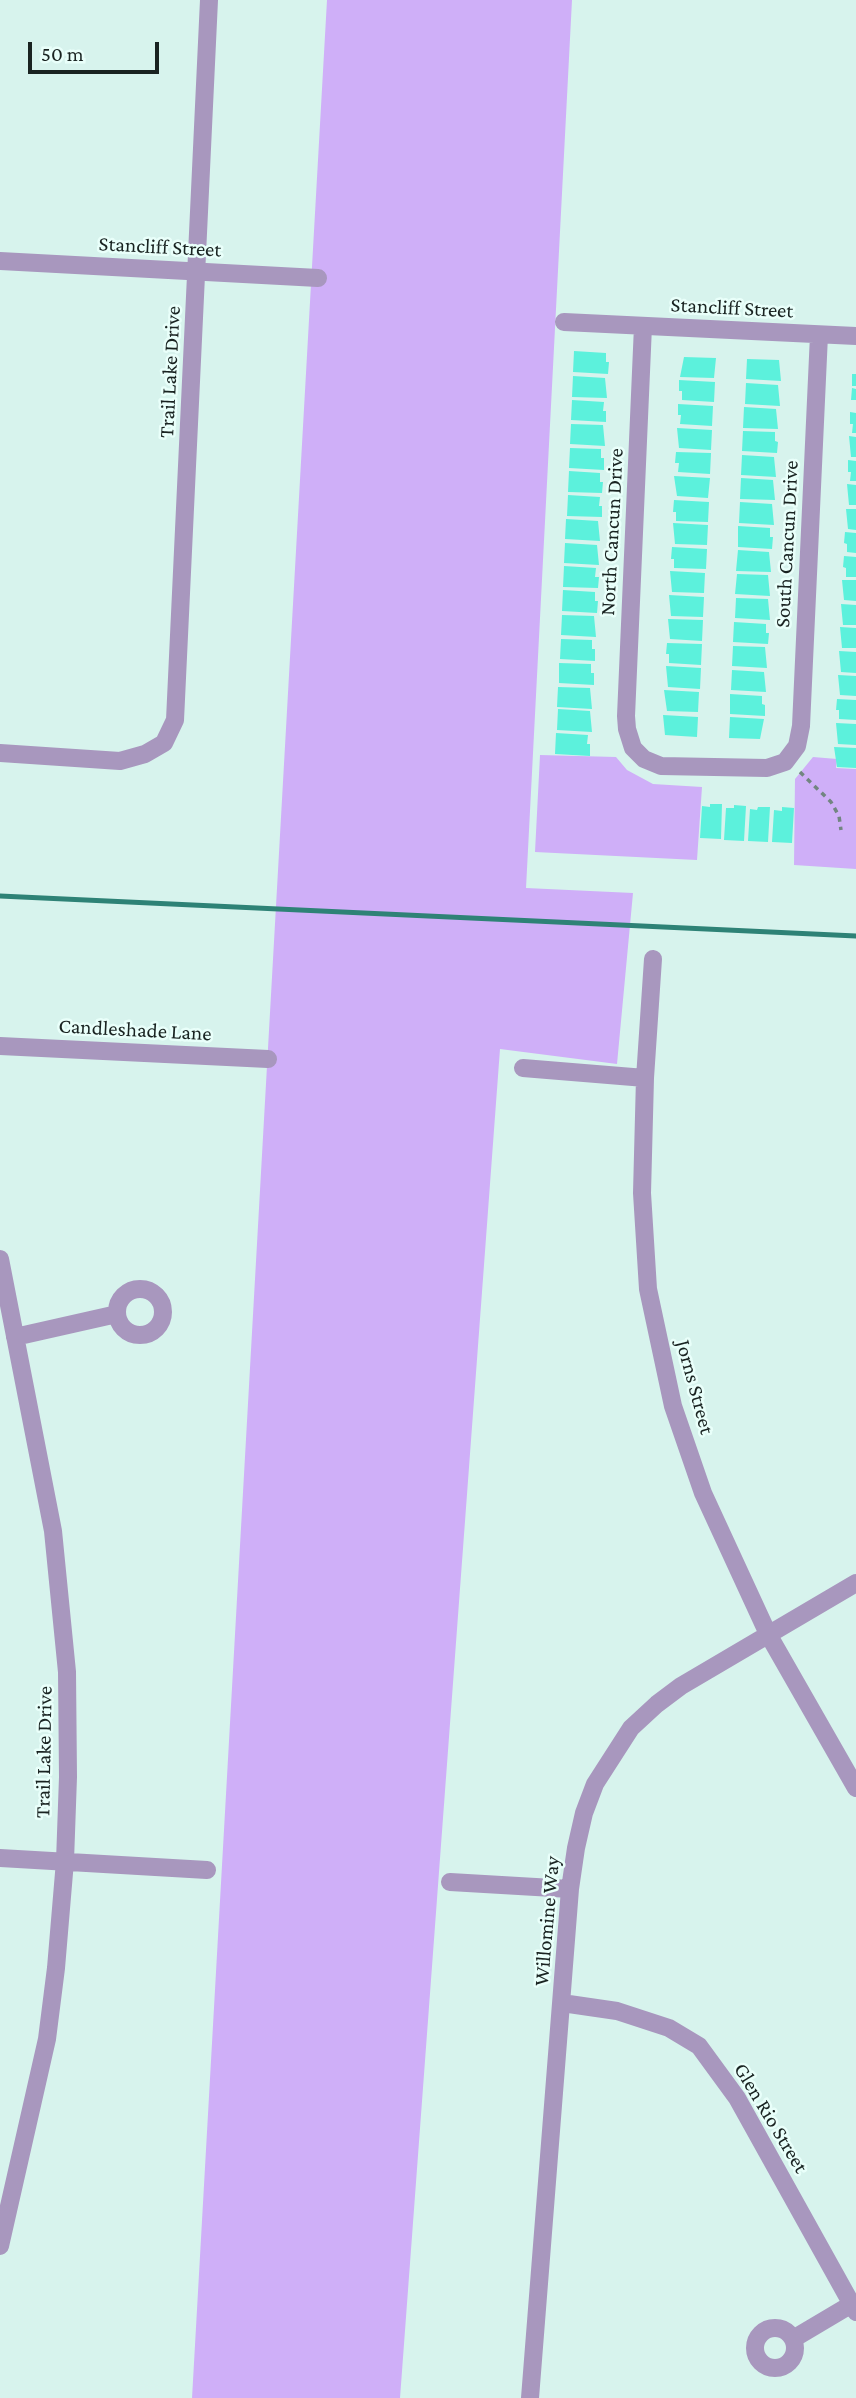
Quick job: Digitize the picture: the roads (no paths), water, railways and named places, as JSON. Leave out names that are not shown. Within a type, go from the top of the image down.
[{"type":"street","name":"Trail Lake Drive","points":[[0,753],[120,761],[145,754],[164,743],[175,720],[209,0]]},
{"type":"street","name":"Stancliff Street","points":[[0,261],[318,278]]},
{"type":"street","name":"Stancliff Street","points":[[564,322],[856,336]]},
{"type":"street","name":"North Cancun Drive","points":[[643,326],[626,716],[629,740],[644,759],[661,766],[758,770],[776,766],[792,755]]},
{"type":"street","name":"South Cancun Drive","points":[[792,755],[797,746],[801,726],[819,335]]},
{"type":"street","name":"Jorns Street","points":[[653,959],[645,1078],[642,1193],[648,1289],[673,1406],[703,1493],[768,1634],[856,1788]]},
{"type":"street","name":"Candleshade Lane","points":[[0,1046],[268,1059]]},
{"type":"street","points":[[523,1068],[645,1078]]},
{"type":"street","name":"Trail Lake Drive","points":[[0,1259],[53,1531],[67,1672],[68,1777],[65,1861],[47,2039],[0,2246]]},
{"type":"street","points":[[15,1337],[117,1314]]},
{"type":"street","name":"Willomine Way","points":[[530,2398],[570,1889],[576,1848],[591,1794],[608,1761],[631,1728],[681,1686],[856,1583]]},
{"type":"street","points":[[0,1857],[207,1870]]},
{"type":"street","points":[[450,1882],[570,1889]]},
{"type":"street","name":"Glen Rio Street","points":[[562,2003],[617,2011],[669,2028],[699,2046],[737,2098],[854,2308],[793,2339]]},
{"type":"waterway","points":[[0,896],[856,936]]}]
